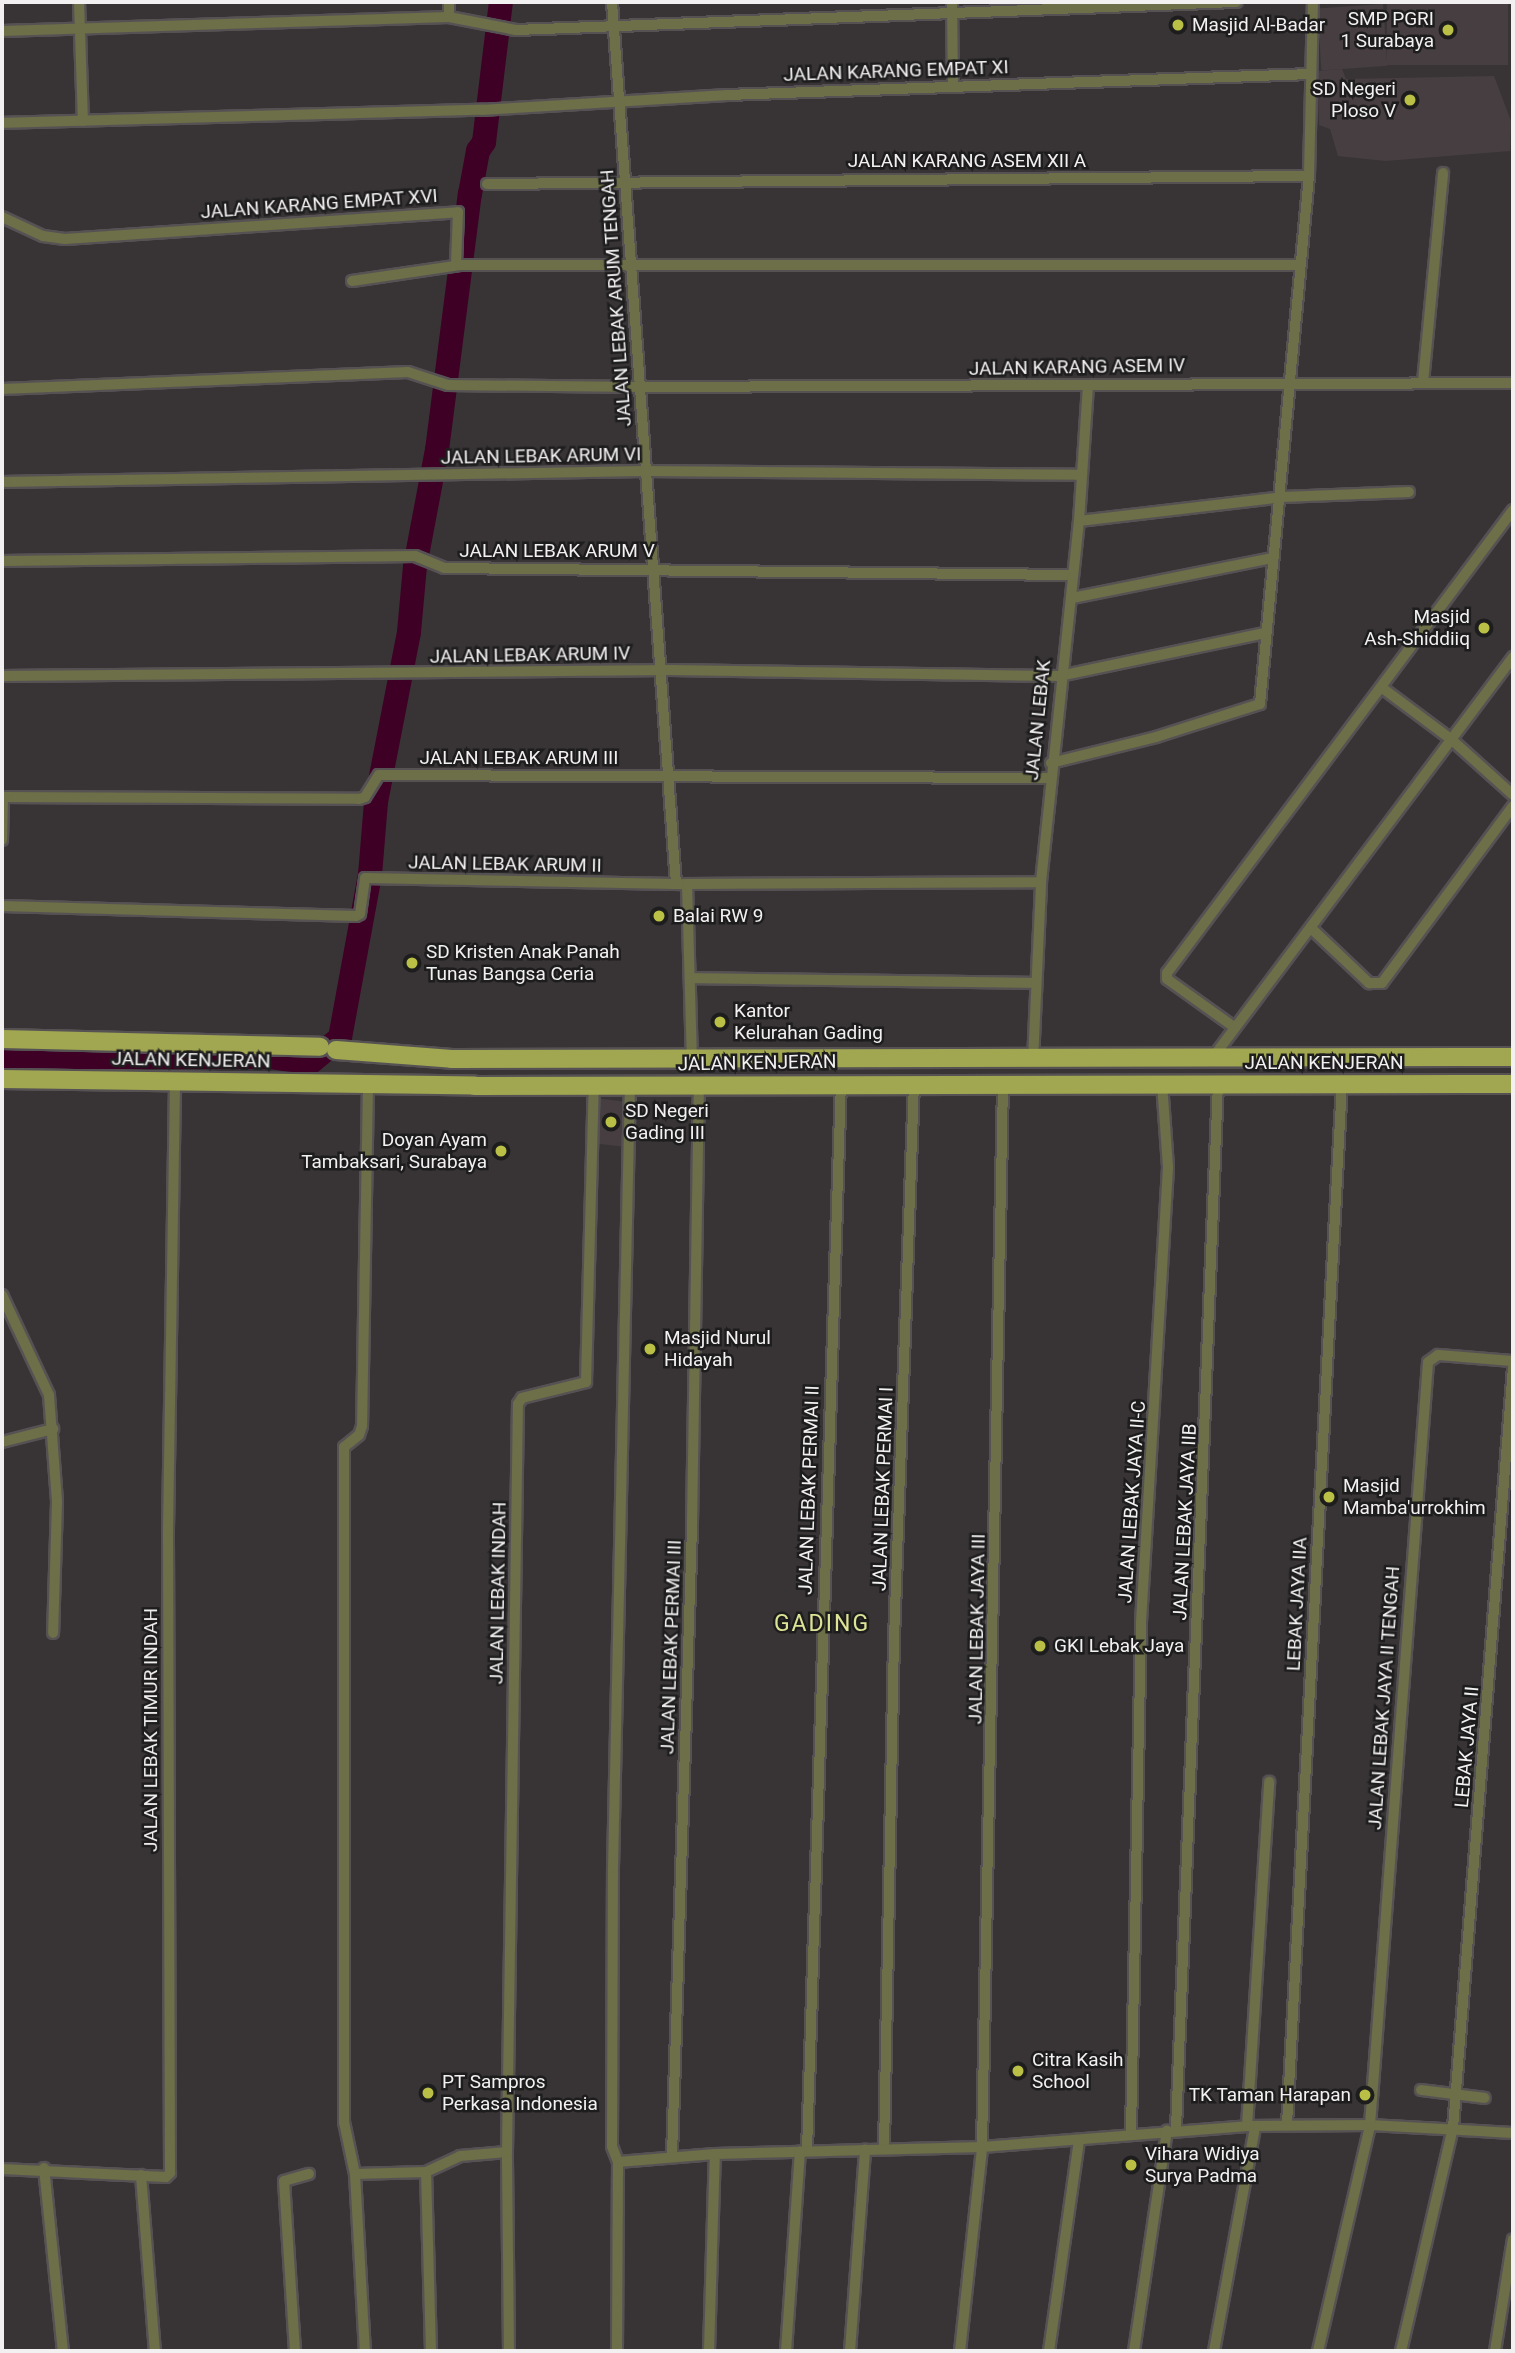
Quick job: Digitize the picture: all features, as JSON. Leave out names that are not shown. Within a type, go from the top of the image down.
[{"type":"main road","name":"JALAN KENJERAN","points":[[2,1039],[328,1049],[452,1059],[1210,1061],[1513,1057]]},
{"type":"main road","points":[[772,1059],[773,1083]]},
{"type":"main road","points":[[804,1083],[805,1059]]},
{"type":"main road","name":"JALAN KENJERAN","points":[[2,1079],[630,1086],[773,1083],[1513,1084]]},
{"type":"street","points":[[79,2],[83,121]]},
{"type":"street","points":[[449,2],[449,17]]},
{"type":"street","name":"JALAN LEBAK ARUM TENGAH","points":[[612,2],[641,387],[644,471],[660,671],[690,978],[692,1059]]},
{"type":"street","points":[[2,31],[449,17],[489,28],[516,30],[614,27],[952,7],[1236,2]]},
{"type":"street","points":[[1051,763],[1253,708],[1260,701],[1264,633],[1282,497],[1287,382],[1309,176],[1313,2]]},
{"type":"street","points":[[952,7],[953,86]]},
{"type":"street","name":"JALAN KARANG EMPAT XI","points":[[2,123],[482,110],[618,100],[1311,74]]},
{"type":"street","points":[[1423,382],[1443,173]]},
{"type":"street","name":"JALAN KARANG ASEM XII A","points":[[487,184],[626,180],[1309,176]]},
{"type":"street","name":"JALAN KARANG EMPAT XVI","points":[[3,218],[43,236],[65,239],[458,212],[462,265]]},
{"type":"street","points":[[352,281],[462,265],[1299,265]]},
{"type":"street","points":[[2,389],[408,372],[445,384],[641,387]]},
{"type":"street","name":"JALAN KARANG ASEM IV","points":[[641,387],[1513,383]]},
{"type":"street","name":"JALAN LEBAK","points":[[1032,1061],[1041,882],[1059,676],[1072,598],[1088,385]]},
{"type":"street","name":"JALAN LEBAK ARUM VI","points":[[2,482],[644,471],[1081,475]]},
{"type":"street","points":[[1079,521],[1282,497],[1409,492]]},
{"type":"street","points":[[1234,1027],[1167,979],[1167,974],[1513,510]]},
{"type":"street","name":"JALAN LEBAK ARUM V","points":[[2,561],[417,557],[444,568],[653,567],[1073,575]]},
{"type":"street","points":[[1072,598],[1273,558]]},
{"type":"street","name":"JALAN LEBAK ARUM IV","points":[[2,676],[660,671],[1059,676],[1264,633]]},
{"type":"street","points":[[1210,1061],[1312,929],[1513,657]]},
{"type":"street","points":[[1381,687],[1452,740],[1513,795]]},
{"type":"street","name":"JALAN LEBAK ARUM III","points":[[3,797],[359,799],[365,797],[383,775],[1050,778]]},
{"type":"street","points":[[2,840],[3,797]]},
{"type":"street","points":[[1312,929],[1369,983],[1382,983],[1513,806]]},
{"type":"street","points":[[1502,820],[1513,827]]},
{"type":"street","name":"JALAN LEBAK ARUM II","points":[[2,906],[356,916],[360,914],[366,878],[682,884],[1041,882]]},
{"type":"street","points":[[690,978],[1036,983]]},
{"type":"street","name":"JALAN LEBAK TIMUR INDAH","points":[[141,2175],[166,2176],[170,2173],[168,1530],[175,1079]]},
{"type":"street","name":"JALAN LEBAK PERMAI II","points":[[786,2351],[804,2151],[841,1083]]},
{"type":"street","name":"JALAN LEBAK PERMAI I","points":[[884,2149],[894,1639],[914,1083]]},
{"type":"street","name":"JALAN LEBAK PERMAI III","points":[[672,2156],[692,1525],[699,1084]]},
{"type":"street","name":"JALAN LEBAK JAYA III","points":[[960,2351],[982,2147],[1003,1084]]},
{"type":"street","name":"JALAN LEBAK JAYA II-C","points":[[1130,2133],[1142,1611],[1168,1167],[1162,1084]]},
{"type":"street","name":"JALAN LEBAK JAYA IIB","points":[[1134,2351],[1172,2129],[1218,1084]]},
{"type":"street","name":"LEBAK JAYA IIA","points":[[1287,2125],[1342,1084]]},
{"type":"street","points":[[365,2351],[355,2174],[343,2096],[344,1445],[359,1435],[362,1426],[368,1085]]},
{"type":"street","name":"JALAN LEBAK INDAH","points":[[507,2152],[518,1404],[522,1398],[586,1381],[594,1085]]},
{"type":"street","points":[[617,2351],[618,2162],[612,2146],[613,1868],[630,1086]]},
{"type":"street","points":[[2,1295],[47,1383],[53,1429],[57,1502],[52,1633]]},
{"type":"street","name":"JALAN LEBAK JAYA II TENGAH","points":[[1318,2351],[1370,2126],[1428,1362],[1438,1354],[1513,1361]]},
{"type":"street","name":"LEBAK JAYA II","points":[[1401,2351],[1453,2128],[1513,1368]]},
{"type":"street","points":[[2,1442],[53,1429]]},
{"type":"street","points":[[1214,2351],[1251,2127],[1269,1782]]},
{"type":"street","points":[[1421,2090],[1485,2098]]},
{"type":"street","points":[[618,2162],[715,2154],[982,2147],[1079,2140],[1172,2129],[1287,2125],[1453,2128],[1513,2133]]},
{"type":"street","points":[[1049,2351],[1079,2140]]},
{"type":"street","points":[[850,2351],[865,2150]]},
{"type":"street","points":[[355,2174],[426,2172],[460,2156],[507,2152],[509,2351]]},
{"type":"street","points":[[709,2351],[715,2154]]},
{"type":"street","points":[[44,2168],[63,2351]]},
{"type":"street","points":[[2,2169],[44,2168],[141,2175],[155,2351]]},
{"type":"street","points":[[426,2172],[430,2351]]},
{"type":"street","points":[[295,2351],[284,2181],[309,2174]]},
{"type":"street","points":[[1495,2351],[1513,2239]]},
{"type":"shaded area","name":"SMP PGRI 1 Surabaya","points":[[1387,2],[1508,2],[1508,65],[1387,65]]},
{"type":"shaded area","points":[[1383,4],[1387,66],[1321,70],[1317,9]]},
{"type":"shaded area","name":"SD Negeri Ploso V","points":[[1342,69],[1346,79],[1494,76],[1511,121],[1510,151],[1385,161],[1338,156],[1330,129],[1319,125],[1317,71]]},
{"type":"shaded area","name":"SD Negeri Gading III","points":[[595,1098],[627,1102],[621,1147],[590,1143]]},
{"type":"waterway","points":[[2,1057],[270,1057],[310,1063],[340,1038],[370,875],[376,802],[409,632],[415,566],[437,450],[470,194],[478,151],[484,142],[501,2]]},
{"type":"place","name":"Masjid Al-Badar","points":[[1178,25]]},
{"type":"place","name":"SMP PGRI 1 Surabaya","points":[[1448,30]]},
{"type":"place","name":"SD Negeri Ploso V","points":[[1410,100]]},
{"type":"place","name":"Masjid Ash-Shiddiiq","points":[[1484,628]]},
{"type":"place","name":"Balai RW 9","points":[[659,916]]},
{"type":"place","name":"SD Kristen Anak Panah Tunas Bangsa Ceria","points":[[412,963]]},
{"type":"place","name":"Kantor Kelurahan Gading","points":[[720,1022]]},
{"type":"place","name":"SD Negeri Gading III","points":[[611,1122]]},
{"type":"place","name":"Doyan Ayam Tambaksari, Surabaya","points":[[501,1151]]},
{"type":"place","name":"Masjid Nurul Hidayah","points":[[650,1349]]},
{"type":"place","name":"Masjid Mamba'urrokhim","points":[[1329,1497]]},
{"type":"place","name":"GKI Lebak Jaya","points":[[1040,1646]]},
{"type":"place","name":"Citra Kasih School","points":[[1018,2071]]},
{"type":"place","name":"PT Sampros Perkasa Indonesia","points":[[428,2093]]},
{"type":"place","name":"TK Taman Harapan","points":[[1365,2095]]},
{"type":"place","name":"Vihara Widiya Surya Padma","points":[[1131,2165]]},
{"type":"district","name":"GADING","points":[[822,1624]]}]
